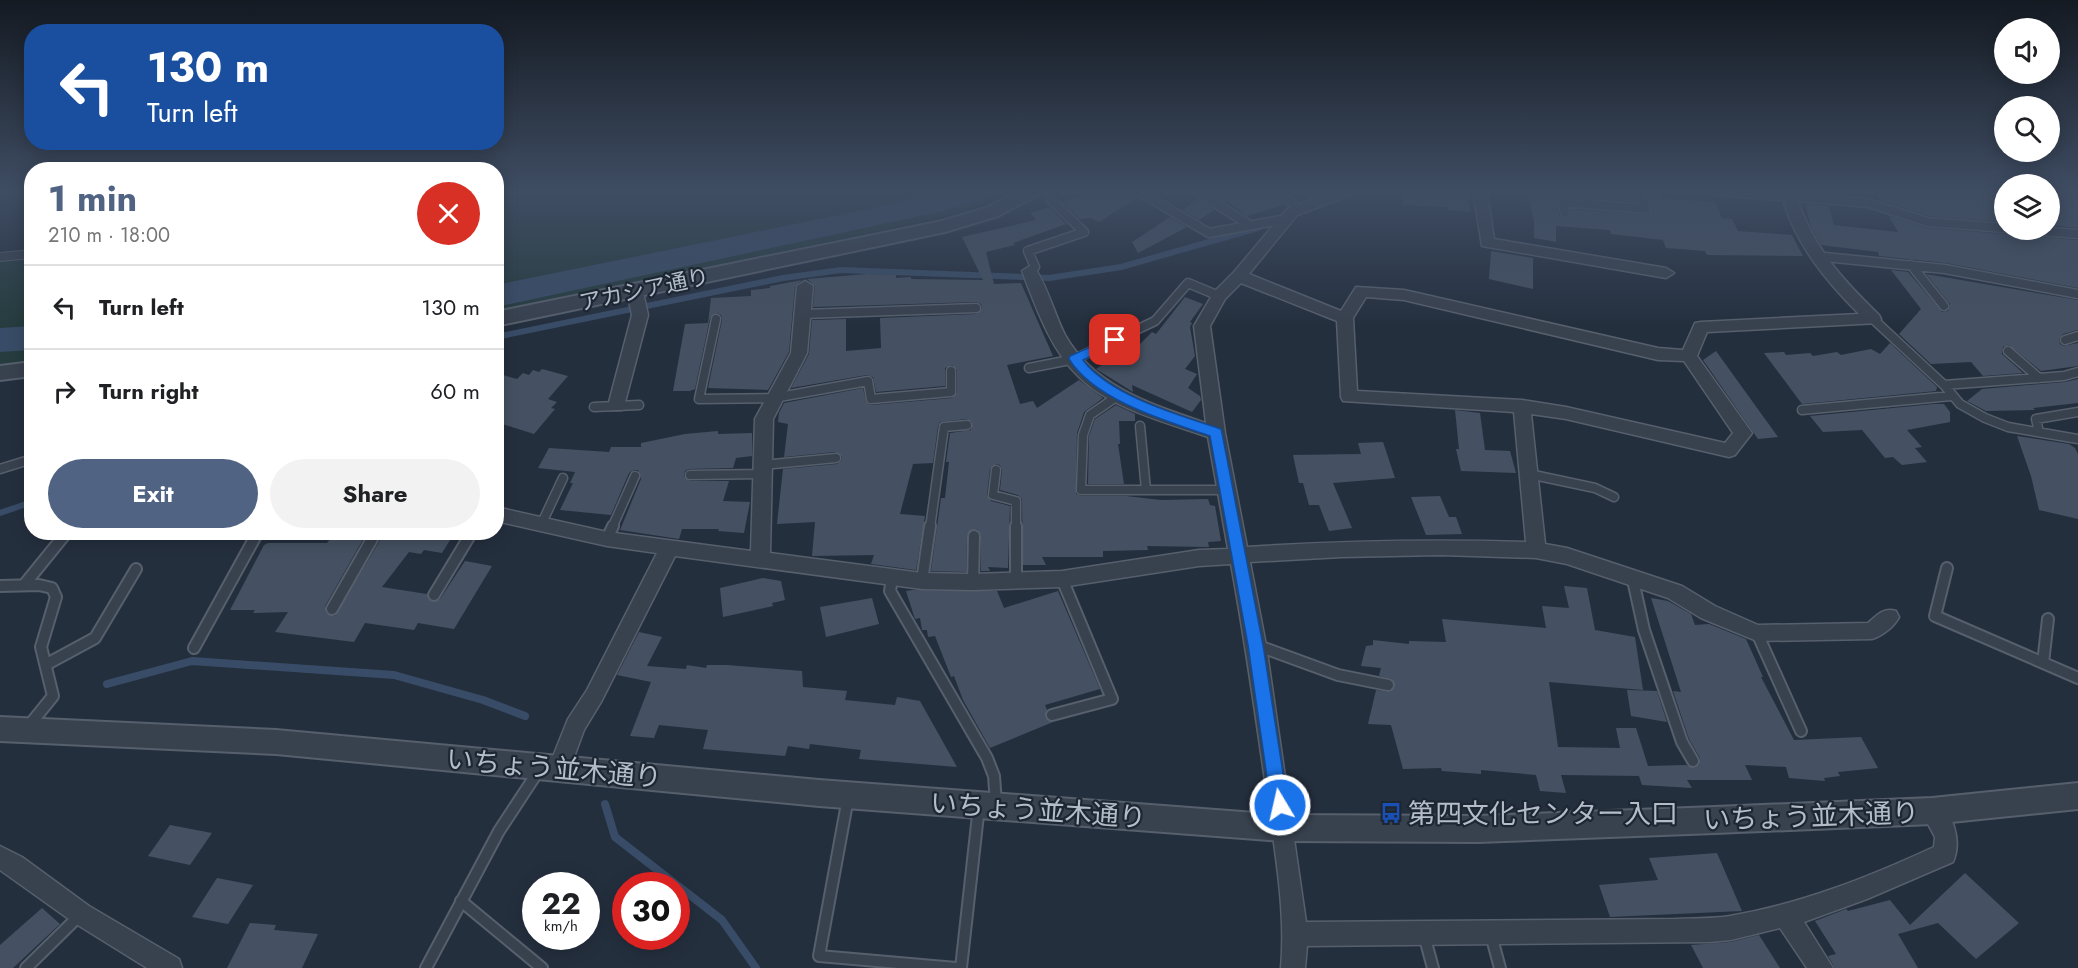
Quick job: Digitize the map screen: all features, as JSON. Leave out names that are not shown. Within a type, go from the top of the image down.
[{"type":"street","name":"アカシア通り","points":[[504,319],[637,302],[904,236]]},
{"type":"street","points":[[1274,236],[1219,296],[1202,326],[1216,433],[1256,645],[1283,828],[1296,934],[1293,968]]},
{"type":"street","points":[[1486,236],[1487,243],[1666,273]]},
{"type":"street","points":[[1803,236],[1815,256],[1872,319]]},
{"type":"street","points":[[0,257],[24,255]]},
{"type":"street","points":[[1239,276],[1345,318]]},
{"type":"street","points":[[1033,278],[1055,330],[1086,373],[1119,395],[1216,433]]},
{"type":"street","points":[[760,561],[764,419],[799,353],[805,286]]},
{"type":"street","points":[[1361,291],[1404,296],[1658,354],[1689,356],[1743,433],[1730,450],[1566,413],[1522,406],[1440,400],[1349,398],[1345,318],[1361,291]]},
{"type":"street","points":[[616,406],[637,302]]},
{"type":"street","points":[[1689,356],[1701,327],[1872,319]]},
{"type":"street","points":[[0,373],[24,370]]},
{"type":"street","points":[[1522,406],[1536,550]]},
{"type":"street","points":[[504,516],[607,539],[669,549],[892,578],[973,582],[1062,579],[1199,558],[1341,549],[1441,547],[1536,550],[1566,556],[1675,592],[1708,612],[1757,633],[1872,631],[1889,617]]},
{"type":"street","points":[[550,768],[594,696],[669,549]]},
{"type":"street","name":"いちょう並木通り","points":[[13,729],[276,742],[848,795],[1283,828],[1478,829],[1932,811],[2078,796]]},
{"type":"street","points":[[1296,934],[1675,931],[1728,928],[1786,916],[1889,880],[1945,854],[1946,835],[1932,811]]},
{"type":"street","points":[[0,857],[81,914],[170,968]]},
{"type":"street","points":[[1786,916],[1821,968]]},
{"type":"lane","points":[[1033,278],[1035,267],[1028,251],[1072,236]]},
{"type":"lane","points":[[1815,256],[1945,269],[2078,294]]},
{"type":"lane","points":[[1911,265],[1944,306]]},
{"type":"lane","points":[[1029,368],[1075,359],[1155,321],[1188,283],[1219,296]]},
{"type":"lane","points":[[804,314],[976,308]]},
{"type":"lane","points":[[716,319],[699,399],[774,398],[868,381],[871,399],[951,392],[951,371]]},
{"type":"lane","points":[[1872,319],[1944,385],[1960,404],[1985,418],[2008,427],[2078,439]]},
{"type":"lane","points":[[2065,340],[2078,336]]},
{"type":"lane","points":[[2008,351],[2039,378]]},
{"type":"lane","points":[[1944,385],[2039,378],[2078,372]]},
{"type":"lane","points":[[1119,395],[1090,415],[1083,435],[1081,490],[1227,490]]},
{"type":"lane","points":[[1802,410],[1951,396]]},
{"type":"lane","points":[[594,407],[639,405]]},
{"type":"lane","points":[[2039,432],[2036,419],[2078,412]]},
{"type":"lane","points":[[922,580],[944,427],[967,425]]},
{"type":"lane","points":[[1140,426],[1146,490]]},
{"type":"lane","points":[[690,475],[762,470],[836,458]]},
{"type":"lane","points":[[0,470],[24,462]]},
{"type":"lane","points":[[996,470],[993,495],[1016,501],[1016,580]]},
{"type":"lane","points":[[1529,474],[1595,488],[1614,497]]},
{"type":"lane","points":[[607,539],[635,476]]},
{"type":"lane","points":[[541,525],[564,478]]},
{"type":"lane","points":[[973,582],[974,536]]},
{"type":"lane","points":[[24,585],[61,540]]},
{"type":"lane","points":[[195,648],[254,540]]},
{"type":"lane","points":[[332,609],[371,540]]},
{"type":"lane","points":[[434,595],[467,540]]},
{"type":"lane","points":[[1947,568],[1935,616],[2078,678]]},
{"type":"lane","points":[[47,663],[95,638],[136,569]]},
{"type":"lane","points":[[892,578],[890,591],[987,758],[994,776],[961,968]]},
{"type":"lane","points":[[1052,715],[1112,699],[1062,579]]},
{"type":"lane","points":[[1633,580],[1644,630],[1682,742],[1693,761]]},
{"type":"lane","points":[[0,586],[39,585],[52,588],[56,597],[41,647],[47,663],[53,696],[13,729]]},
{"type":"lane","points":[[2043,663],[2048,619]]},
{"type":"lane","points":[[1757,633],[1802,731]]},
{"type":"lane","points":[[1256,645],[1338,675],[1388,685]]},
{"type":"lane","points":[[426,968],[499,831],[550,768]]},
{"type":"lane","points":[[848,795],[819,956],[884,965],[956,968]]},
{"type":"lane","points":[[460,902],[542,968]]},
{"type":"lane","points":[[26,968],[81,914]]},
{"type":"lane","points":[[1490,932],[1500,968]]},
{"type":"lane","points":[[1424,933],[1433,968]]},
{"type":"green space","points":[[504,236],[854,236],[504,310]]},
{"type":"green space","points":[[24,259],[24,366],[0,368],[0,261]]},
{"type":"building","points":[[1032,236],[1013,243],[1015,245],[986,252],[994,284],[1021,283],[1053,356],[1007,365],[1020,404],[1033,401],[1037,408],[1079,380],[1103,398],[1084,412],[1077,433],[1076,494],[1161,500],[1208,499],[1210,505],[1215,506],[1221,541],[1208,542],[1209,547],[1147,546],[1148,550],[1103,551],[1103,557],[1042,557],[1046,565],[1023,565],[1022,499],[1018,495],[1000,490],[1002,470],[1000,465],[996,464],[990,469],[987,495],[991,501],[1010,506],[1008,568],[988,567],[990,571],[981,571],[981,536],[978,530],[974,529],[967,535],[966,572],[931,571],[941,498],[945,498],[950,433],[971,430],[972,422],[966,419],[940,422],[933,463],[913,464],[900,514],[925,516],[916,570],[871,564],[874,555],[812,556],[815,522],[777,524],[783,469],[837,464],[842,457],[835,452],[784,457],[788,424],[778,422],[784,403],[863,388],[866,402],[871,405],[952,398],[957,392],[957,370],[952,365],[945,368],[945,386],[876,392],[873,377],[867,375],[791,388],[809,354],[812,320],[846,319],[846,351],[881,348],[880,318],[976,314],[982,308],[981,304],[976,302],[813,307],[815,286],[807,279],[867,274],[896,275],[896,278],[911,277],[911,279],[983,280],[962,237]]},
{"type":"building","points":[[1141,236],[1170,236],[1138,253],[1132,242]]},
{"type":"building","points":[[1534,236],[1556,236],[1556,242]]},
{"type":"building","points":[[1630,236],[1793,236],[1803,256],[1707,255],[1705,251],[1666,248],[1663,240]]},
{"type":"building","points":[[1816,236],[1994,236],[1994,240],[2078,240],[2078,288],[1946,263],[1879,256],[1878,252],[1821,245]]},
{"type":"building","points":[[1491,251],[1533,258],[1533,289],[1489,279]]},
{"type":"building","points":[[1891,270],[1908,272],[1942,312],[1948,311],[1950,304],[1926,274],[2078,300],[2078,330],[2063,334],[2059,339],[2060,344],[2064,346],[2078,343],[2078,366],[2041,371],[2009,345],[2003,347],[2002,354],[2023,373],[1983,376],[1971,362],[1931,364],[1899,334],[1921,309]]},
{"type":"building","points":[[802,280],[795,286],[789,352],[768,390],[708,388],[722,320],[721,315],[717,313],[710,318],[695,389],[673,391],[685,324],[708,323],[711,298],[751,296],[751,290]]},
{"type":"building","points":[[1185,297],[1203,304],[1190,322],[1192,323],[1190,327],[1195,356],[1185,369],[1197,374],[1188,388],[1200,396],[1201,400],[1192,412],[1132,385],[1133,392],[1096,369],[1133,344],[1138,346],[1152,332],[1156,334]]},
{"type":"building","points":[[1890,343],[1937,387],[1936,391],[1802,404],[1764,353],[1784,352],[1786,355],[1810,353],[1813,356],[1837,352],[1841,355],[1871,349],[1880,354]]},
{"type":"building","points":[[1716,351],[1778,437],[1758,439],[1703,360]]},
{"type":"building","points":[[542,369],[568,376],[548,399],[557,402],[551,408],[555,409],[534,434],[504,425],[504,375],[517,379],[523,373],[529,375],[533,370],[539,372]]},
{"type":"building","points":[[2078,379],[2078,403],[2033,408],[2035,410],[1986,411],[1967,401],[1982,389]]},
{"type":"building","points":[[1944,404],[1950,412],[1950,422],[1907,430],[1922,447],[1915,448],[1927,462],[1902,465],[1893,457],[1885,458],[1862,430],[1823,432],[1810,416]]},
{"type":"building","points":[[1116,405],[1135,414],[1135,421],[1119,421],[1120,444],[1118,444],[1124,484],[1088,484],[1089,436],[1095,419]]},
{"type":"building","points":[[1455,410],[1480,413],[1485,450],[1510,451],[1516,473],[1461,471],[1456,449],[1459,449]]},
{"type":"building","points":[[718,431],[718,434],[752,433],[752,456],[736,458],[733,468],[689,469],[685,471],[684,476],[690,481],[729,481],[723,501],[750,502],[744,533],[718,531],[719,529],[682,529],[679,539],[620,530],[641,479],[638,470],[629,473],[611,515],[560,510],[573,483],[570,483],[575,472],[538,468],[549,448],[609,452],[611,447],[641,447],[641,443],[685,434]]},
{"type":"building","points":[[2017,436],[2069,444],[2075,448],[2078,454],[2078,519],[2039,510],[2031,476]]},
{"type":"building","points":[[1383,442],[1395,478],[1333,483],[1352,528],[1329,531],[1319,505],[1309,505],[1303,483],[1299,483],[1293,455],[1361,454],[1358,443]]},
{"type":"building","points":[[1440,496],[1449,517],[1456,517],[1462,534],[1426,535],[1411,497]]},
{"type":"building","points":[[363,540],[325,606],[326,613],[335,616],[380,540],[450,540],[442,553],[424,550],[421,554],[409,552],[382,587],[427,594],[428,599],[434,602],[440,599],[465,561],[492,566],[454,629],[418,623],[414,630],[365,623],[354,642],[275,632],[288,612],[253,613],[255,610],[230,610],[264,545]]},
{"type":"building","points":[[763,578],[781,581],[785,600],[772,603],[773,606],[723,617],[720,588]]},
{"type":"building","points":[[1564,586],[1587,588],[1595,630],[1635,637],[1643,690],[1549,682],[1558,747],[1620,748],[1616,728],[1636,728],[1648,766],[1686,765],[1694,768],[1699,765],[1700,758],[1689,739],[1673,691],[1681,692],[1651,598],[1668,601],[1691,614],[1695,625],[1709,624],[1746,639],[1763,677],[1761,677],[1794,740],[1861,737],[1878,768],[1838,772],[1840,776],[1824,778],[1825,781],[1789,778],[1786,767],[1745,765],[1752,780],[1687,780],[1692,788],[1642,785],[1639,776],[1561,775],[1566,793],[1540,791],[1536,775],[1481,770],[1481,774],[1442,771],[1441,768],[1403,769],[1391,725],[1368,724],[1376,690],[1390,692],[1395,686],[1392,679],[1379,676],[1381,668],[1361,666],[1366,646],[1373,645],[1373,640],[1409,644],[1409,641],[1446,642],[1442,619],[1546,628],[1542,606],[1569,608]]},
{"type":"building","points":[[906,591],[997,591],[1004,608],[1058,591],[1100,689],[1045,705],[1047,710],[1045,717],[1053,722],[990,748],[963,700],[954,676],[951,677],[935,636],[928,637],[927,630],[922,630],[920,618],[915,619]]},
{"type":"building","points":[[872,598],[879,624],[826,637],[820,607]]},
{"type":"building","points":[[639,632],[662,637],[647,666],[686,669],[687,665],[706,668],[707,665],[727,665],[802,671],[803,687],[847,691],[845,700],[895,705],[897,697],[920,701],[957,767],[859,759],[861,750],[810,744],[809,749],[788,746],[785,756],[703,749],[708,730],[659,725],[654,738],[630,736],[651,682],[617,675]]},
{"type":"building","points":[[1627,690],[1657,691],[1667,722],[1631,716]]},
{"type":"building","points":[[170,825],[212,833],[190,865],[148,856]]},
{"type":"building","points":[[1717,853],[1742,911],[1610,917],[1599,885],[1658,880],[1649,858]]},
{"type":"building","points":[[1965,873],[2019,923],[1976,959],[1938,923],[1898,934],[1918,968],[1835,968],[1828,956],[1836,954],[1815,921],[1846,909],[1848,911],[1890,900],[1910,925]]},
{"type":"building","points":[[217,878],[253,885],[228,924],[192,917]]},
{"type":"building","points":[[42,908],[60,924],[13,968],[0,968],[0,945]]},
{"type":"building","points":[[250,923],[276,925],[274,930],[318,934],[302,968],[227,968]]},
{"type":"building","points":[[1759,935],[1780,968],[1703,968],[1691,945],[1731,942]]},
{"type":"waterway","points":[[504,294],[785,236]]},
{"type":"waterway","points":[[504,335],[783,278],[841,270],[1049,278],[1121,267],[1229,236]]},
{"type":"waterway","points":[[0,340],[24,338]]},
{"type":"waterway","points":[[0,513],[24,505]]},
{"type":"waterway","points":[[107,684],[192,661],[394,675],[483,700],[525,716]]},
{"type":"waterway","points":[[605,804],[615,837],[722,920],[756,968]]},
{"type":"place","name":"第四文化センター入口","points":[[1391,813]]},
{"type":"route","points":[[1115,340],[1075,359],[1086,373],[1119,395],[1216,433],[1256,645],[1280,805]]}]
